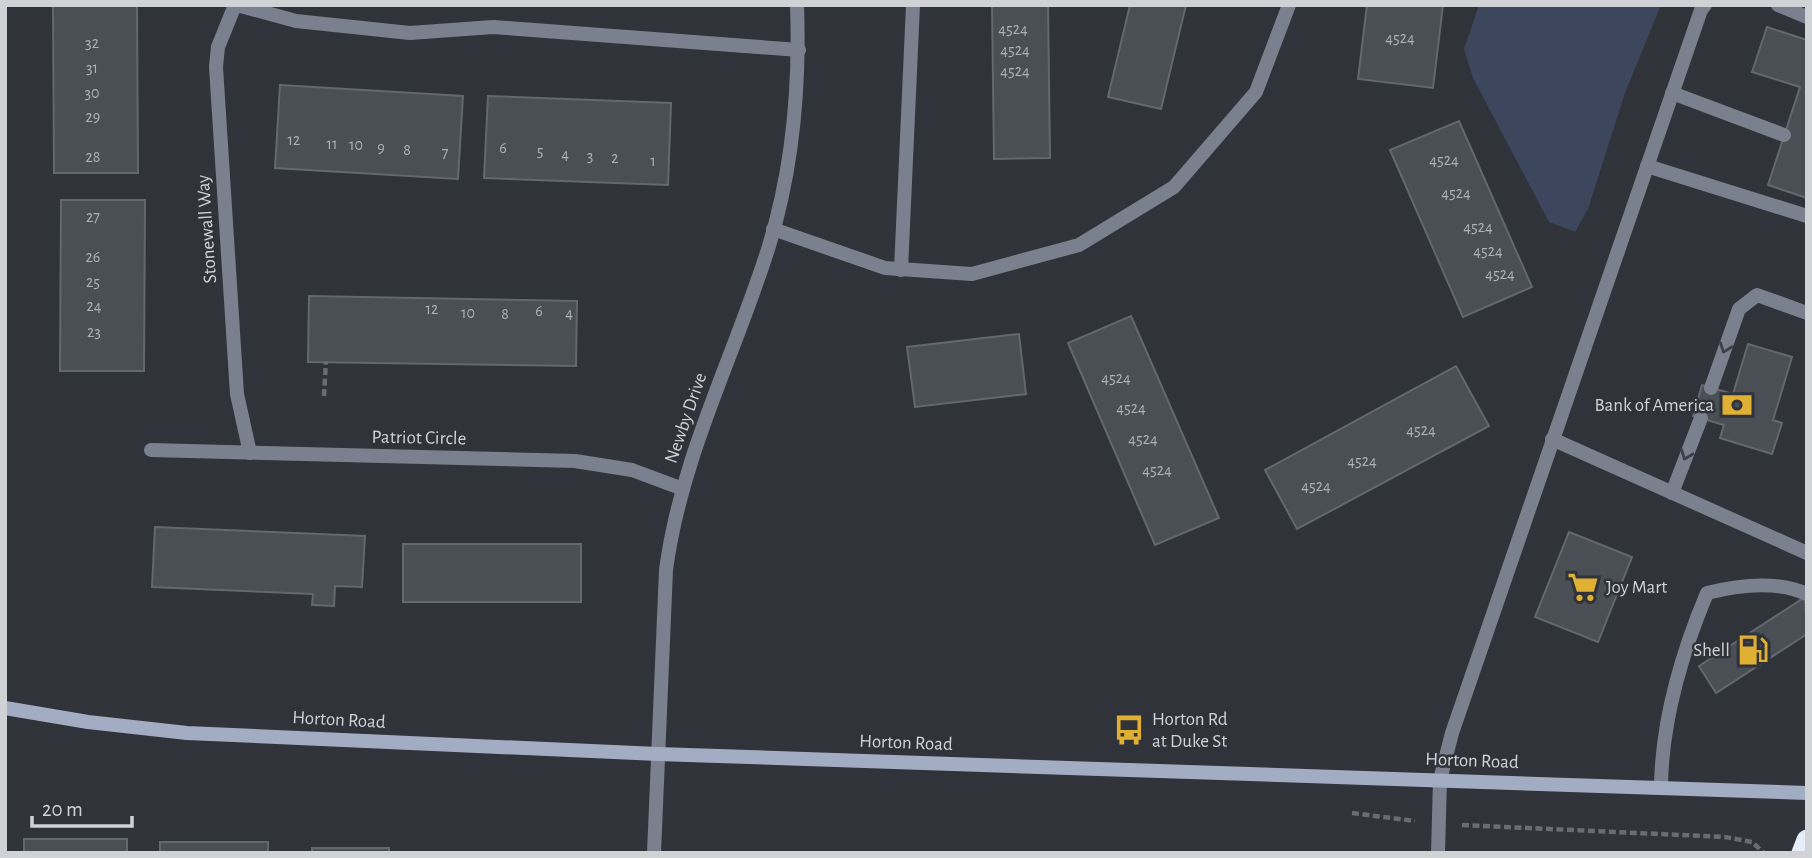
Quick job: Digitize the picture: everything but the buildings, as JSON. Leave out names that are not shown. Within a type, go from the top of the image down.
[{"type":"highway","points":[[1802,853],[1807,841]]},
{"type":"street","points":[[236,5],[296,21],[410,33],[493,27],[799,50]]},
{"type":"street","name":"Stonewall Way","points":[[236,5],[218,47],[216,67],[237,394],[250,453]]},
{"type":"street","name":"Newby Drive","points":[[654,853],[666,570],[671,536],[695,446],[782,199],[796,117],[799,50],[797,5]]},
{"type":"street","points":[[901,270],[913,5]]},
{"type":"street","points":[[773,229],[885,268],[972,274],[1079,244],[1174,187],[1256,92],[1289,5]]},
{"type":"street","points":[[1438,853],[1440,780],[1452,733],[1700,10],[1705,5]]},
{"type":"street","points":[[1778,5],[1807,17]]},
{"type":"street","points":[[1672,93],[1784,135]]},
{"type":"street","points":[[1647,166],[1807,216]]},
{"type":"street","points":[[1711,388],[1740,309],[1757,295],[1807,313]]},
{"type":"street","points":[[1672,493],[1700,418]]},
{"type":"street","points":[[1552,439],[1807,553]]},
{"type":"street","name":"Patriot Circle","points":[[151,450],[575,461],[632,470],[683,489]]},
{"type":"street","points":[[1661,786],[1662,743],[1686,644],[1707,593],[1740,585],[1796,589],[1807,594]]},
{"type":"street","name":"Horton Road","points":[[5,708],[88,722],[187,733],[658,754],[1807,793]]},
{"type":"path","points":[[324,396],[326,362]]},
{"type":"path","points":[[1352,813],[1385,819],[1439,823],[1725,836],[1752,842],[1764,853]]},
{"type":"shaded area","points":[[1479,5],[1661,5],[1625,93],[1588,209],[1575,232],[1549,222],[1473,78],[1464,49]]},
{"type":"place","name":"Bank of America","points":[[1737,405]]},
{"type":"place","name":"Joy Mart","points":[[1583,587]]},
{"type":"place","name":"Shell","points":[[1753,650]]},
{"type":"place","name":"Horton Rd at Duke St","points":[[1129,730]]}]
